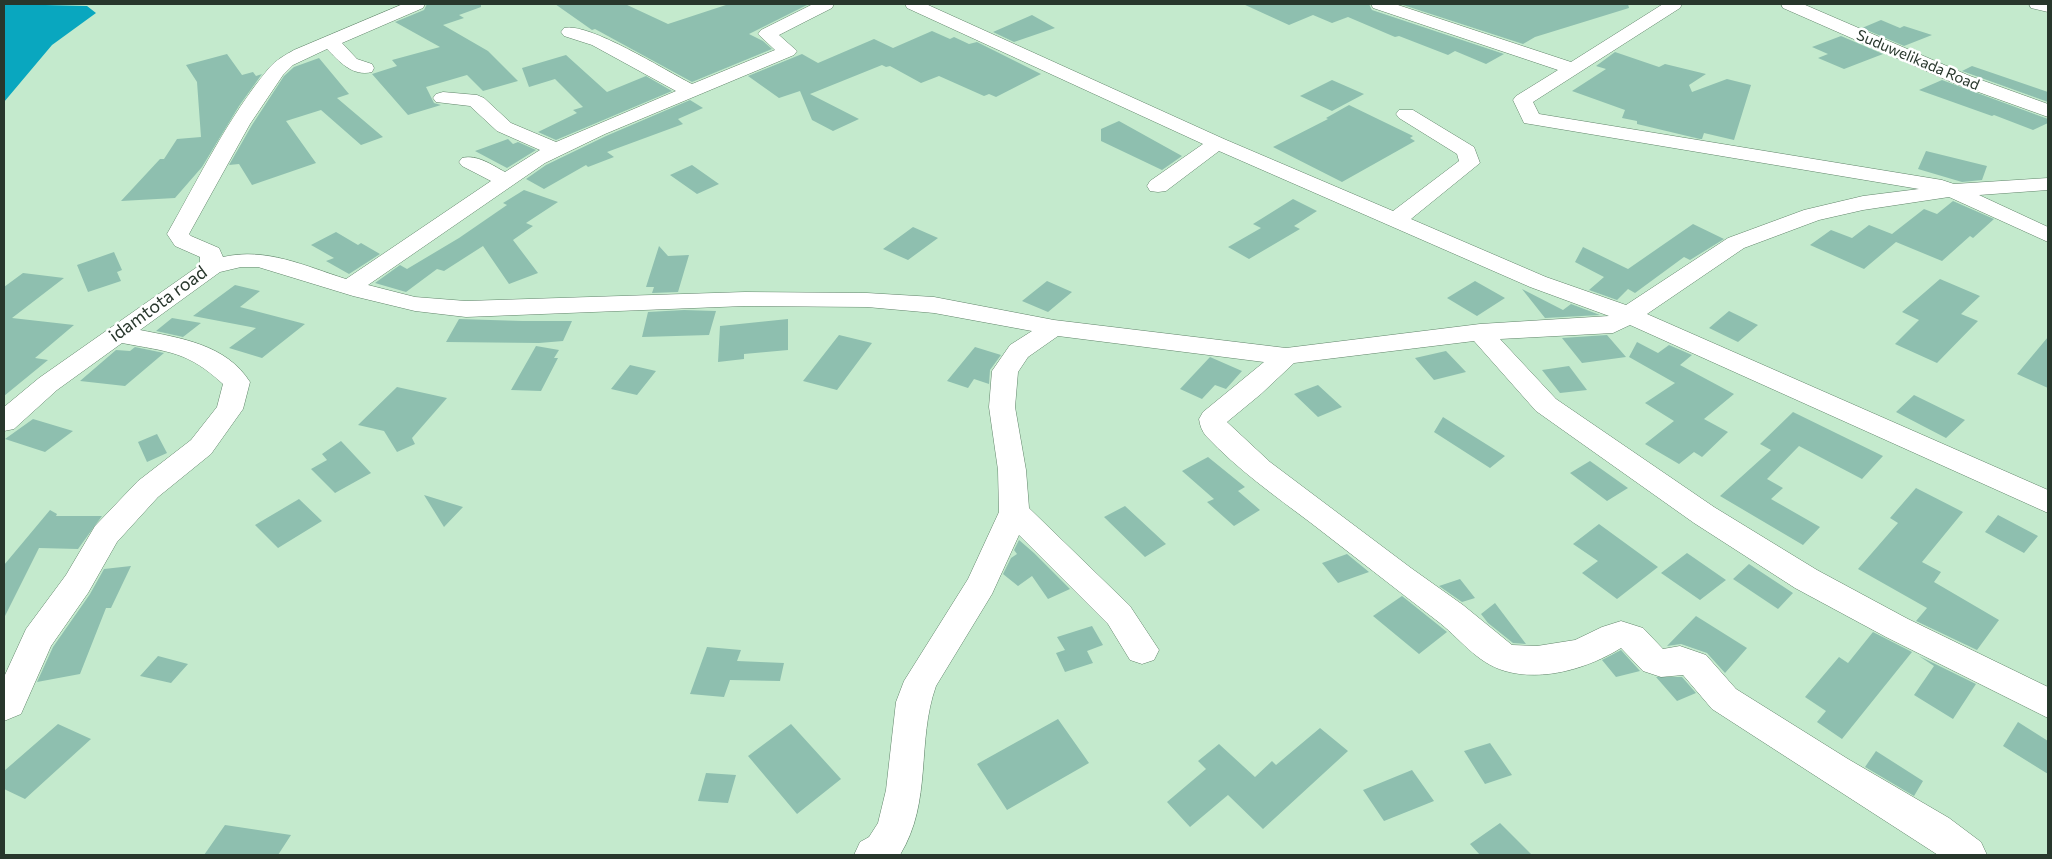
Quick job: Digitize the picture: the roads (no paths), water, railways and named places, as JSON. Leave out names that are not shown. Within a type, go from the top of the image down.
[{"type":"street","points":[[365,68],[351,63],[330,41],[417,4]]},
{"type":"street","points":[[350,287],[505,180],[556,150],[690,91],[788,51],[767,34],[826,4]]},
{"type":"street","points":[[913,4],[1217,143],[1538,282],[1629,315],[2048,502]]},
{"type":"street","points":[[1379,4],[1573,69]]},
{"type":"street","points":[[1672,4],[1523,100],[1532,119],[1892,176],[1955,190],[2048,235]]},
{"type":"street","name":"Suduwelikada Road","points":[[1789,4],[1911,58],[2048,111]]},
{"type":"street","points":[[2037,4],[2048,8]]},
{"type":"street","points":[[1416,16],[1437,7]]},
{"type":"street","points":[[570,32],[598,40],[690,91]]},
{"type":"street","name":"idamtota road","points":[[9,412],[212,267],[211,253],[182,240],[178,234],[240,124],[276,71],[287,61],[330,41]]},
{"type":"street","points":[[1869,58],[1911,58]]},
{"type":"street","points":[[442,98],[470,99],[477,102],[504,127],[556,150]]},
{"type":"street","points":[[1395,220],[1470,163],[1467,151],[1406,114]]},
{"type":"street","points":[[1158,186],[1217,143]]},
{"type":"street","points":[[470,162],[505,180]]},
{"type":"street","points":[[212,267],[241,260],[260,260],[415,304],[466,309],[745,299],[867,300],[934,305],[1000,316],[1054,328],[1139,340],[1286,356],[1480,332],[1613,325],[1736,244],[1812,215],[1863,203],[1955,190],[2048,184]]},
{"type":"street","points":[[1863,203],[1882,210],[1908,215]]},
{"type":"street","points":[[873,855],[882,850],[895,829],[905,780],[913,702],[921,681],[981,585],[1014,512],[1012,470],[1002,407],[1005,371],[1019,350],[1054,328]]},
{"type":"street","points":[[1480,332],[1546,406],[1704,515],[1806,579],[1897,628],[2048,703]]},
{"type":"street","points":[[4,706],[9,703],[38,639],[77,584],[106,534],[148,489],[201,447],[230,409],[237,382],[212,360],[188,348],[118,334]]},
{"type":"street","points":[[1286,356],[1214,419],[1214,427],[1266,473],[1401,578],[1453,615],[1496,651],[1504,656],[1526,662],[1592,649],[1617,635],[1623,634],[1634,639],[1648,657],[1656,662],[1666,664],[1680,660],[1690,664],[1708,678],[1713,688],[1724,699],[1835,771],[1936,832],[1968,855]]},
{"type":"street","points":[[1014,512],[1119,615],[1142,650]]},
{"type":"water","points":[[4,4],[87,6],[96,13],[52,45],[4,102]]}]
